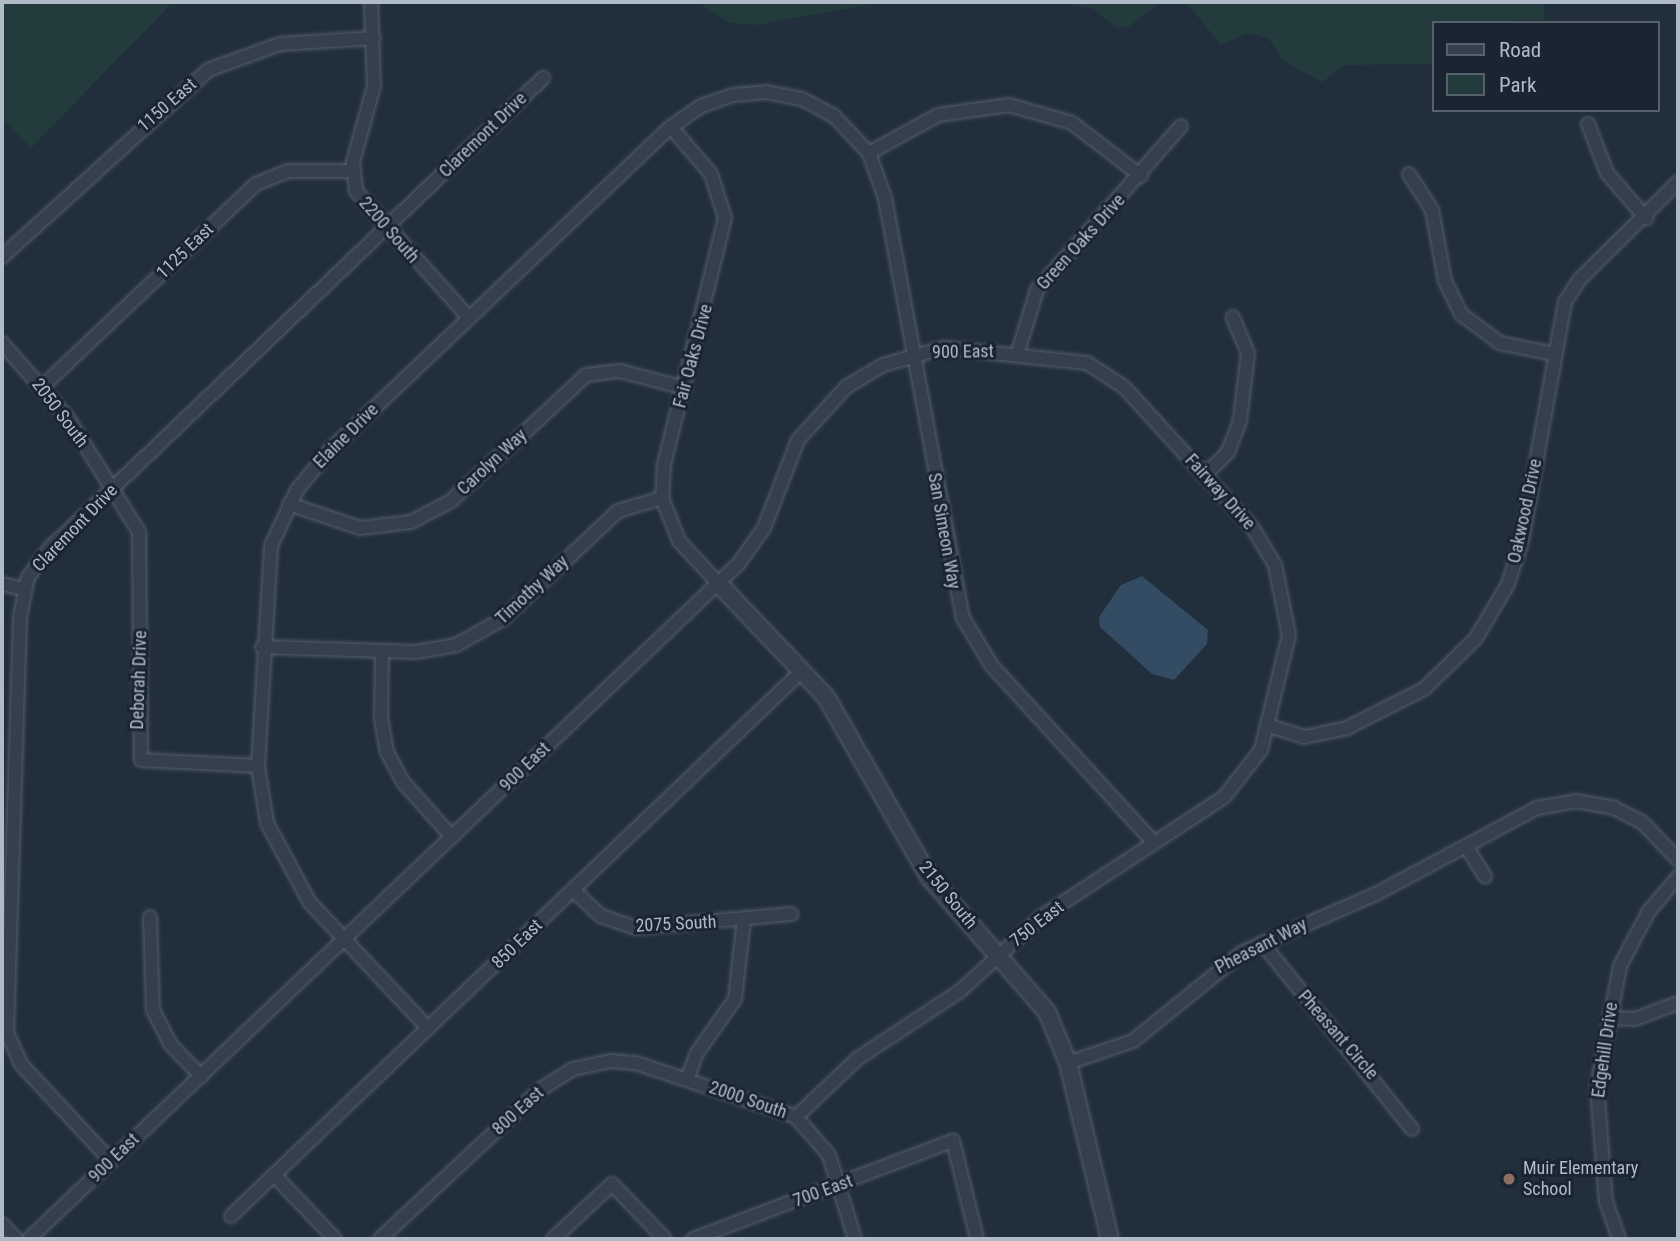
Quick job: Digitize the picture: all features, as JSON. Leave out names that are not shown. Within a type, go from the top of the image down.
[{"type":"street","points":[[352,171],[373,98],[374,38],[371,2]]},
{"type":"street","name":"1150 East","points":[[2,257],[208,70],[272,45],[374,38]]},
{"type":"street","name":"Claremont Drive","points":[[111,1161],[21,1064],[7,1033],[23,589],[43,556],[543,78]]},
{"type":"street","name":"Elaine Drive","points":[[428,1028],[344,939],[281,858],[258,766],[268,561],[289,504],[317,463],[469,318],[671,127],[717,99],[775,93],[834,116],[869,153]]},
{"type":"street","points":[[869,153],[938,115],[1009,105],[1072,122],[1141,176]]},
{"type":"street","points":[[1588,124],[1607,173],[1646,218]]},
{"type":"street","name":"Green Oaks Drive","points":[[1018,352],[1037,290],[1141,176],[1181,126]]},
{"type":"street","name":"Fair Oaks Drive","points":[[671,127],[711,174],[724,218],[685,388],[664,464],[662,498],[679,541],[719,583]]},
{"type":"street","name":"San Simeon Way","points":[[869,153],[885,198],[954,585],[970,633],[992,666],[1154,843]]},
{"type":"street","name":"1125 East","points":[[42,387],[257,184],[289,171],[352,171]]},
{"type":"street","name":"2200 South","points":[[352,171],[360,201],[469,318]]},
{"type":"street","points":[[1409,174],[1432,210],[1445,281],[1461,313],[1500,343],[1554,354]]},
{"type":"street","name":"Oakwood Drive","points":[[1269,726],[1304,737],[1347,728],[1424,689],[1476,638],[1508,584],[1522,541],[1554,354],[1572,289],[1646,218],[1678,182]]},
{"type":"street","points":[[1205,475],[1228,452],[1240,419],[1248,354],[1233,317]]},
{"type":"street","name":"2050 South","points":[[2,343],[42,387],[113,488]]},
{"type":"street","name":"900 East","points":[[29,1239],[719,583],[764,528],[787,463],[815,417],[857,379],[913,355],[954,348],[1018,352]]},
{"type":"street","name":"Fairway Drive","points":[[1018,352],[1076,360],[1107,373],[1205,475],[1261,540],[1284,592],[1289,635],[1269,726]]},
{"type":"street","name":"Carolyn Way","points":[[289,504],[360,528],[411,522],[451,501],[586,375],[620,371],[685,388]]},
{"type":"street","name":"Deborah Drive","points":[[113,488],[134,520],[144,557],[141,760],[258,766]]},
{"type":"street","name":"Timothy Way","points":[[262,647],[382,651],[443,649],[481,634],[618,511],[662,498]]},
{"type":"street","name":"2150 South","points":[[719,583],[834,709],[929,877],[999,954],[1046,1012],[1068,1063],[1110,1239]]},
{"type":"street","points":[[2,584],[23,589]]},
{"type":"street","points":[[382,651],[387,752],[403,782],[452,837]]},
{"type":"street","name":"850 East","points":[[231,1216],[802,671]]},
{"type":"street","name":"750 East","points":[[796,1117],[856,1059],[960,990],[1040,918],[1235,786],[1254,762],[1269,726]]},
{"type":"street","name":"Pheasant Way","points":[[1068,1063],[1133,1041],[1208,974],[1262,943],[1466,846],[1537,808],[1586,802],[1633,816],[1678,860]]},
{"type":"street","points":[[1466,846],[1485,877]]},
{"type":"street","name":"Edgehill Drive","points":[[1619,1239],[1606,1202],[1597,1114],[1609,1018],[1632,939],[1678,877]]},
{"type":"street","name":"2075 South","points":[[573,890],[601,916],[635,928],[790,914]]},
{"type":"street","points":[[150,917],[153,1010],[170,1044],[201,1076]]},
{"type":"street","points":[[687,1080],[697,1053],[736,999],[744,919]]},
{"type":"street","name":"Pheasant Circle","points":[[1262,943],[1412,1129]]},
{"type":"street","points":[[1609,1018],[1635,1019],[1678,1003]]},
{"type":"street","name":"800 East","points":[[380,1239],[562,1075],[586,1064],[623,1061],[687,1080]]},
{"type":"street","name":"2000 South","points":[[687,1080],[796,1117],[821,1141],[841,1184],[855,1239]]},
{"type":"street","name":"700 East","points":[[693,1239],[953,1141],[977,1239]]},
{"type":"street","points":[[274,1175],[335,1239]]},
{"type":"street","points":[[553,1239],[612,1184],[664,1239]]},
{"type":"street","points":[[2,1224],[16,1239]]},
{"type":"green space","points":[[2,2],[173,2],[31,148],[2,118]]},
{"type":"green space","points":[[697,2],[883,2],[757,25],[730,23]]},
{"type":"green space","points":[[1060,2],[1160,2],[1128,27],[1116,28],[1094,9]]},
{"type":"green space","points":[[1186,2],[1544,2],[1545,20],[1432,21],[1432,64],[1345,65],[1322,82],[1283,61],[1269,39],[1248,33],[1221,45]]},
{"type":"water","points":[[1142,576],[1208,630],[1207,644],[1174,680],[1152,674],[1100,627],[1099,617],[1121,585]]},
{"type":"place","name":"Muir Elementary School","points":[[1509,1179]]}]
